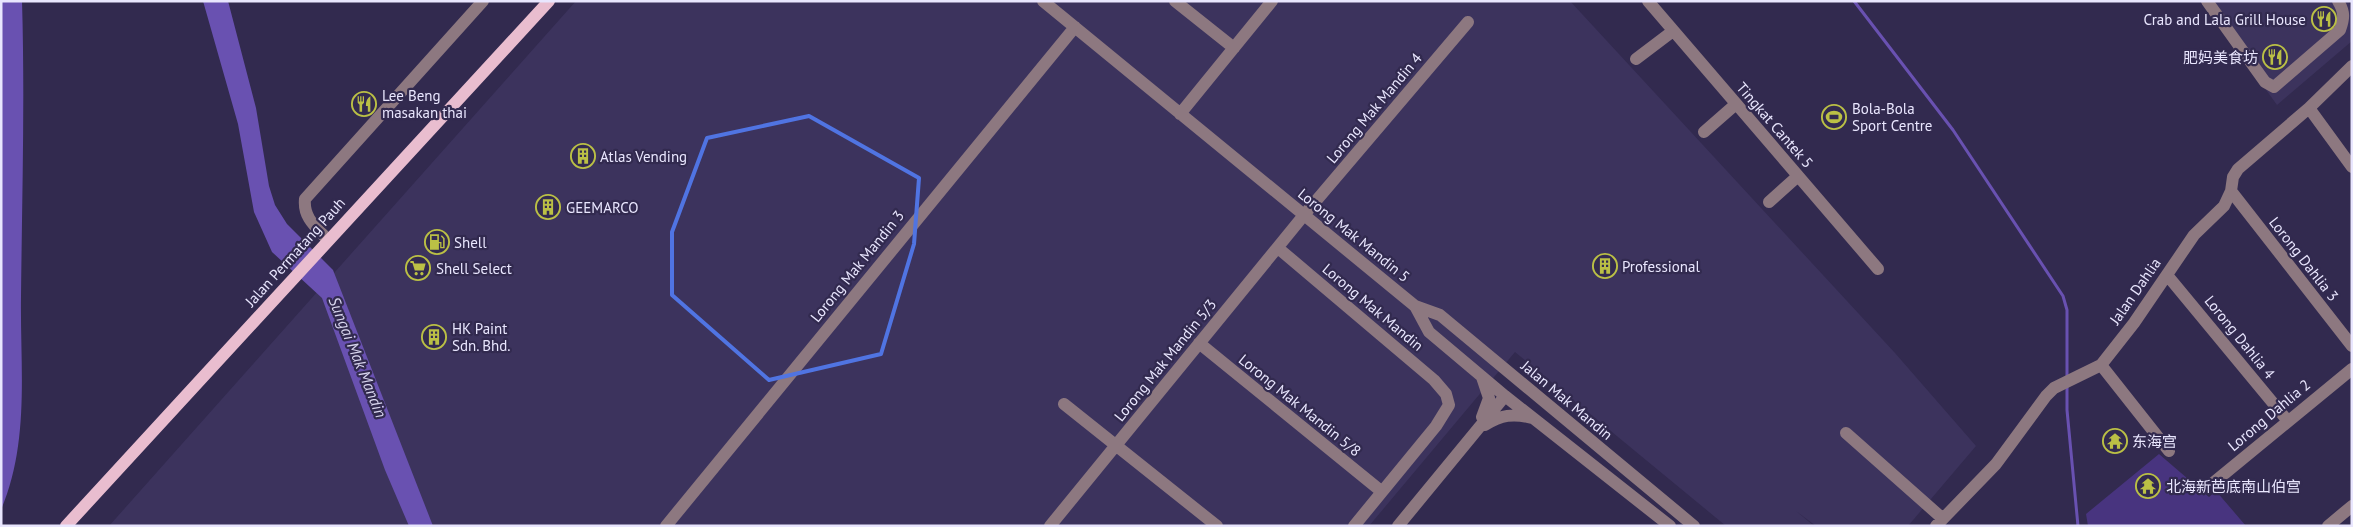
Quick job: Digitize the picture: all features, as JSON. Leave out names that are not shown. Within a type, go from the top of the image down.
[{"type":"main road","name":"Jalan Permatang Pauh","points":[[66,526],[549,1]]},
{"type":"street","points":[[328,240],[308,219],[304,207],[305,199],[484,1]]},
{"type":"street","name":"Lorong Mak Mandin 5","points":[[1043,1],[1415,306],[1429,332],[1505,396]]},
{"type":"street","points":[[1175,1],[1234,48]]},
{"type":"street","points":[[1180,114],[1272,1]]},
{"type":"street","name":"Tingkat Cantek 5","points":[[1648,1],[1878,269]]},
{"type":"street","points":[[2207,1],[2270,86],[2274,87],[2340,30],[2344,19],[2343,10],[2338,1]]},
{"type":"street","name":"Lorong Mak Mandin 4","points":[[1304,215],[1468,22]]},
{"type":"street","name":"Lorong Mak Mandin 3","points":[[666,526],[1075,27]]},
{"type":"street","points":[[1636,59],[1673,31]]},
{"type":"street","name":"Jalan Dahlia","points":[[1939,522],[1996,464],[2039,405],[2054,388],[2101,365],[2194,235],[2224,206],[2231,191],[2233,177],[2238,169],[2310,108],[2352,66]]},
{"type":"street","points":[[1704,132],[1736,104]]},
{"type":"street","points":[[2310,108],[2352,168]]},
{"type":"street","points":[[1769,202],[1798,176]]},
{"type":"street","name":"Lorong Dahlia 3","points":[[2231,191],[2352,346]]},
{"type":"street","name":"Lorong Mak Mandin 5/3","points":[[1050,526],[1304,215]]},
{"type":"street","name":"Lorong Mak Mandin","points":[[1278,248],[1434,380],[1446,394],[1450,405],[1444,415],[1381,491]]},
{"type":"street","name":"Lorong Dahlia 4","points":[[2167,275],[2287,420]]},
{"type":"street","name":"Jalan Mak Mandin","points":[[1415,306],[1440,315],[1694,526]]},
{"type":"street","name":"Lorong Mak Mandin 5/8","points":[[1199,343],[1381,491]]},
{"type":"street","points":[[1398,526],[1505,396],[1505,382],[1494,358]]},
{"type":"street","points":[[2101,365],[2169,451]]},
{"type":"street","name":"Lorong Dahlia 2","points":[[2207,488],[2287,420],[2352,369]]},
{"type":"street","points":[[1469,438],[1487,408],[1489,398],[1481,375]]},
{"type":"street","points":[[1505,396],[1519,394],[1530,396],[1545,404]]},
{"type":"street","points":[[1505,396],[1670,526]]},
{"type":"street","points":[[1064,404],[1217,526]]},
{"type":"street","points":[[1469,438],[1495,418],[1508,414],[1518,414],[1536,419]]},
{"type":"street","points":[[1846,433],[1939,522]]},
{"type":"street","points":[[1354,526],[1381,491]]},
{"type":"street","points":[[2328,526],[2352,506]]},
{"type":"highlighted area","points":[[809,116],[919,178],[914,244],[881,354],[769,380],[672,295],[672,232],[707,138]]},
{"type":"shaded area","points":[[576,1],[1570,1],[1895,353],[1976,446],[1908,526],[1816,526],[1796,511],[1814,526],[1726,526],[1515,352],[1369,526],[109,526]]},
{"type":"shaded area","points":[[2202,1],[2348,1],[2352,7],[2352,41],[2277,105]]},
{"type":"shaded area","points":[[2159,454],[2209,497],[2216,491],[2246,526],[2088,526],[2086,514]]},
{"type":"water","points":[[1,1],[22,1],[23,112],[22,405],[16,458],[1,510]]},
{"type":"water","name":"Sungai Mak Mandin","points":[[203,1],[228,1],[256,108],[269,186],[275,205],[287,224],[333,270],[433,526],[409,526],[385,470],[322,298],[272,252],[254,212],[238,124]]},
{"type":"waterway","points":[[1854,1],[1953,130],[2063,296],[2067,310],[2067,378]]},
{"type":"waterway","points":[[2067,384],[2067,410],[2078,526]]},
{"type":"place","name":"Crab and Lala Grill House","points":[[2324,19]]},
{"type":"place","name":"肥妈美食坊","points":[[2275,57]]},
{"type":"place","name":"Lee Beng masakan thai","points":[[364,104]]},
{"type":"place","name":"Bola-Bola Sport Centre","points":[[1834,117]]},
{"type":"place","name":"Atlas Vending","points":[[583,156]]},
{"type":"place","name":"GEEMARCO","points":[[548,207]]},
{"type":"place","name":"Shell","points":[[437,242]]},
{"type":"place","name":"Professional","points":[[1605,266]]},
{"type":"place","name":"Shell Select","points":[[418,268]]},
{"type":"place","name":"HK Paint Sdn. Bhd.","points":[[434,337]]},
{"type":"place","name":"东海宫","points":[[2115,441]]},
{"type":"place","name":"北海新芭底南山伯宫","points":[[2148,486]]}]
